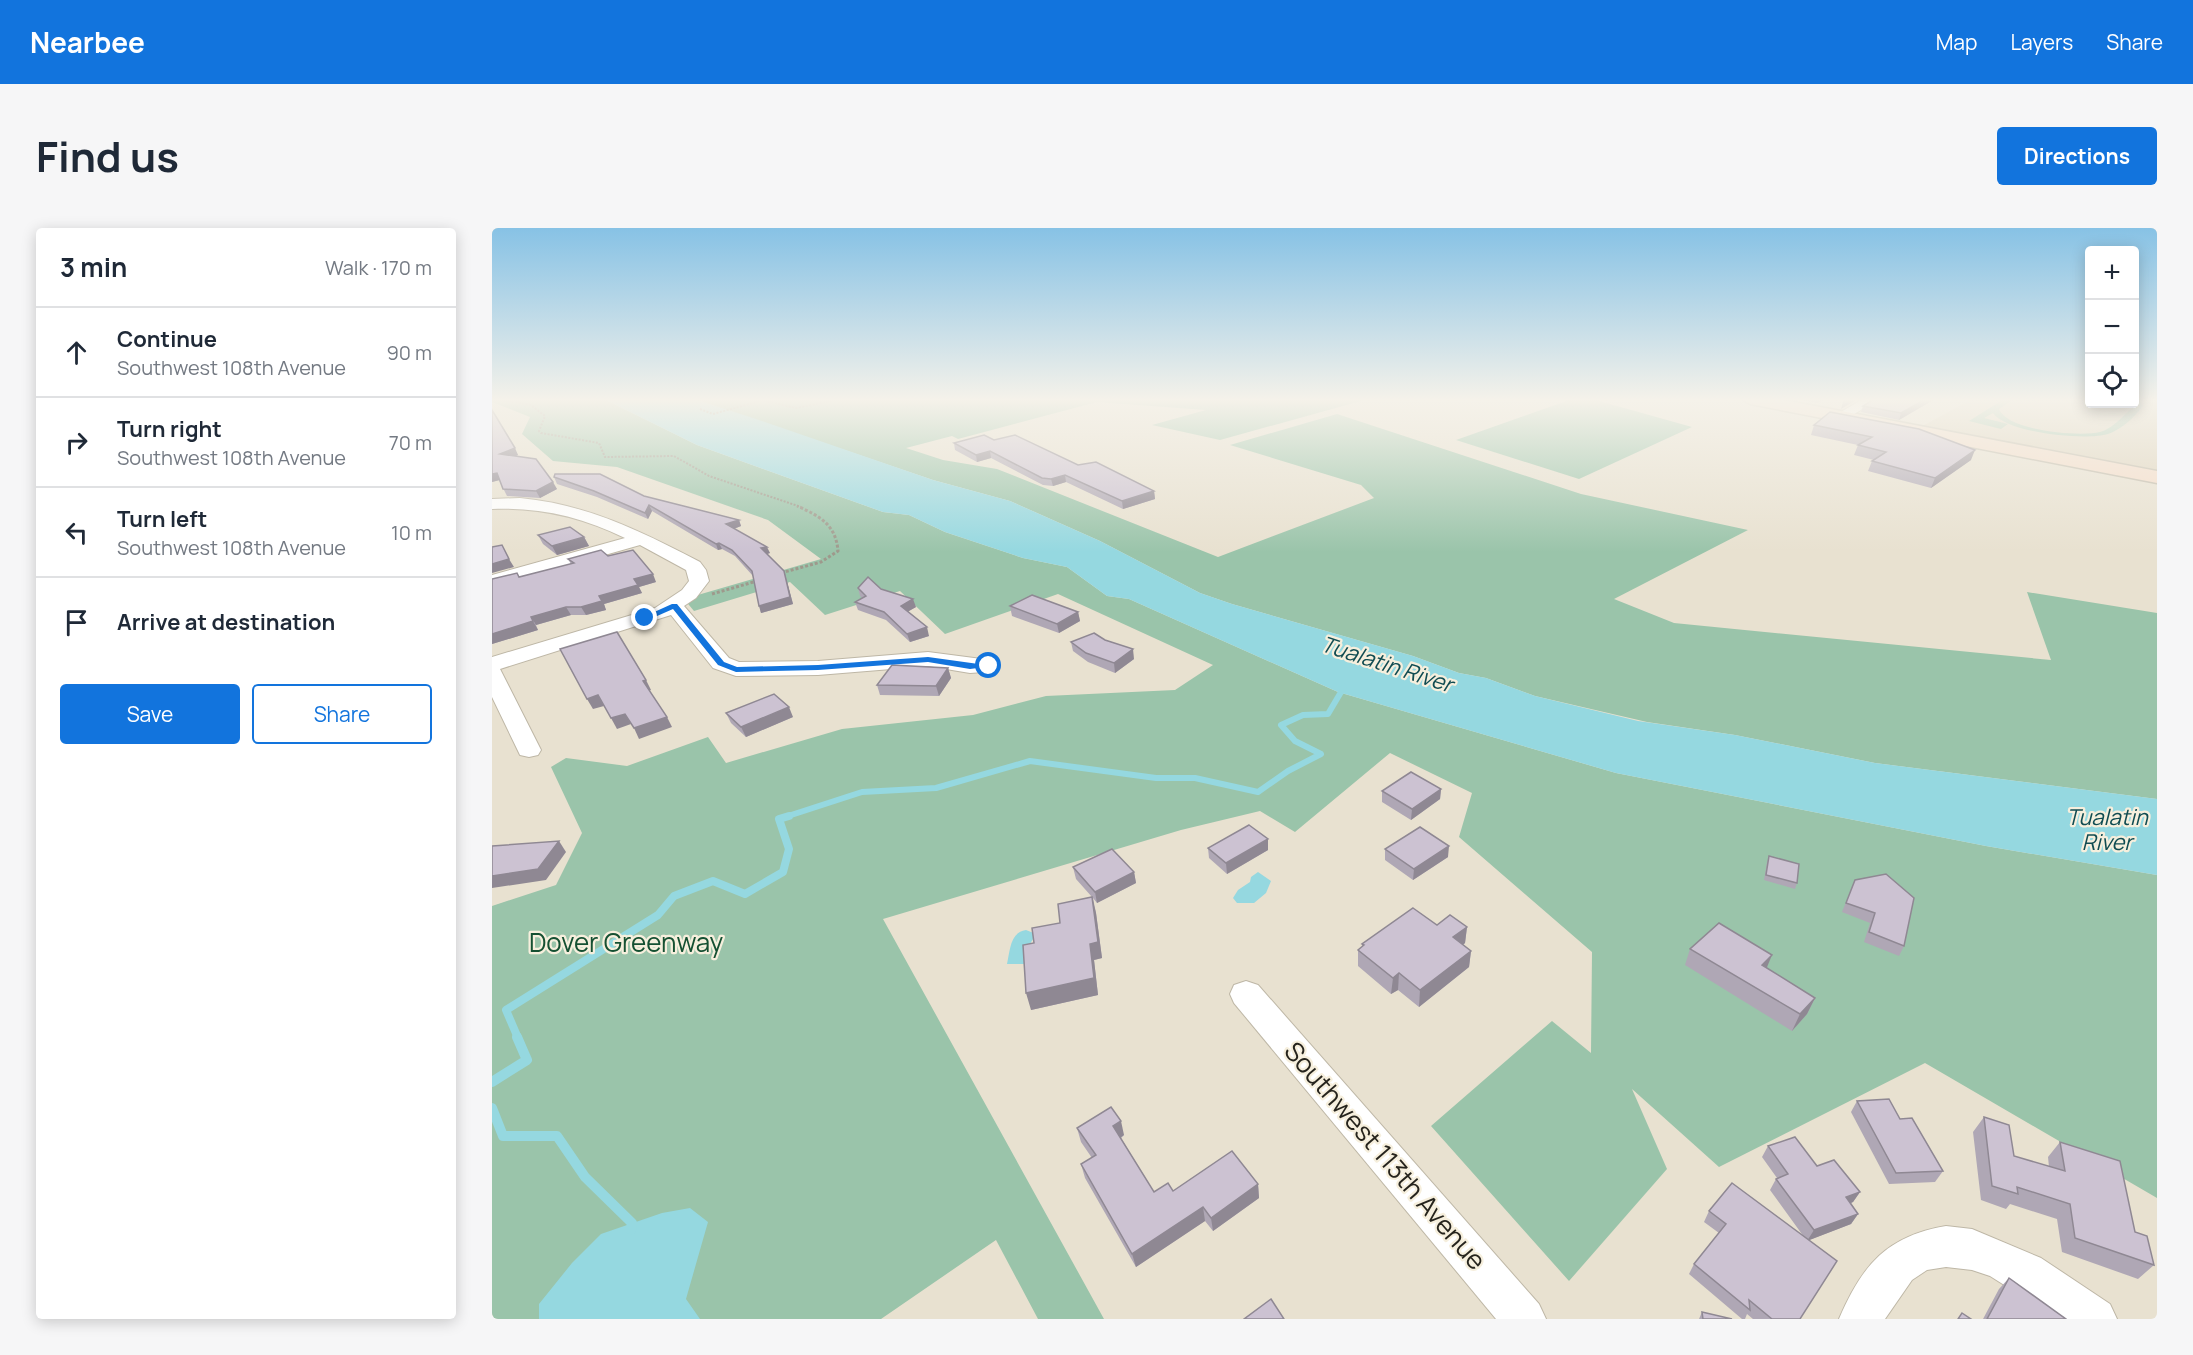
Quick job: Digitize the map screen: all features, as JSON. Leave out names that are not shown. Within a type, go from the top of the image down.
[{"type":"street","points":[[2014,450],[2157,477]]},
{"type":"street","points":[[492,504],[532,502],[566,508],[642,539],[697,570],[699,581],[674,606],[645,618],[492,664]]},
{"type":"street","points":[[492,581],[642,539]]},
{"type":"street","points":[[674,606],[721,663],[736,669],[818,668],[928,659],[970,666],[989,666]]},
{"type":"street","points":[[492,673],[529,750]]},
{"type":"street","name":"Southwest 113th Avenue","points":[[1246,994],[1524,1319]]},
{"type":"street","points":[[1861,1319],[1895,1266],[1918,1250],[1949,1246],[1984,1253],[2031,1274],[2095,1319]]},
{"type":"path","points":[[601,450],[605,457],[676,456],[697,471],[785,500],[824,519],[837,536],[840,543],[838,551],[821,562],[774,576]]},
{"type":"path","points":[[674,606],[763,579]]},
{"type":"shaded area","points":[[2035,450],[2157,450],[2157,473]]},
{"type":"green space","name":"Dover Greenway","points":[[540,450],[711,450],[883,512],[909,515],[945,532],[1023,558],[1067,567],[1107,596],[1129,599],[1338,692],[1616,773],[1986,846],[2157,875],[2157,1198],[1925,1063],[1719,1167],[1632,1089],[1667,1169],[1569,1281],[1431,1126],[1552,1021],[1591,1053],[1592,952],[1459,837],[1472,793],[1390,753],[1295,832],[1260,811],[1181,830],[883,919],[1104,1319],[1038,1319],[996,1240],[881,1319],[492,1319],[492,906],[556,885],[582,833],[551,767],[566,758],[627,766],[708,737],[726,763],[842,729],[973,715],[1046,696],[1175,690],[1213,665],[1058,594],[945,634],[900,591],[825,615],[790,582],[694,611],[684,599],[821,559],[768,520],[617,467],[553,461]]},
{"type":"green space","points":[[844,450],[912,450],[943,460],[997,469],[1218,557],[1374,498],[1361,485],[1246,450],[1447,450],[1581,494],[1748,530],[1614,599],[1674,623],[2051,660],[2027,592],[2157,613],[2157,799],[1875,763],[1735,735],[1647,722],[1535,696],[1486,678],[1459,673],[1413,656],[1200,593],[1100,541],[1010,501],[933,480]]},
{"type":"green space","points":[[1487,450],[1642,450],[1579,479]]},
{"type":"water","name":"Tualatin River","points":[[711,450],[846,450],[933,480],[1010,501],[1100,541],[1200,593],[1232,604],[1413,656],[1459,673],[1486,678],[1535,696],[1638,721],[1735,735],[1875,763],[2157,799],[2157,875],[1986,846],[1616,773],[1338,692],[1129,599],[1107,596],[1067,567],[1023,558],[945,532],[909,515],[883,512]]},
{"type":"water","points":[[1258,872],[1271,881],[1266,893],[1254,903],[1237,903],[1233,898],[1238,890],[1250,882],[1251,877]]},
{"type":"water","points":[[1026,930],[1036,934],[1030,944],[1025,964],[1007,964],[1014,938]]},
{"type":"water","points":[[690,1208],[708,1222],[686,1299],[700,1319],[539,1319],[539,1304],[572,1263],[601,1234],[662,1213]]},
{"type":"building","points":[[492,450],[510,450],[500,454],[536,459],[553,482],[536,491],[503,489],[497,473],[492,474]]},
{"type":"building","points":[[967,450],[1046,450],[1078,465],[1096,462],[1154,491],[1122,501],[1065,475],[1051,479],[1042,478],[990,451],[976,455]]},
{"type":"building","points":[[1878,450],[1975,450],[1935,478],[1872,461],[1886,452]]},
{"type":"building","points":[[555,474],[600,474],[644,496],[739,520],[726,524],[767,547],[761,548],[784,571],[790,597],[759,606],[752,571],[732,550],[719,543],[716,544],[649,505],[645,513],[554,477]]},
{"type":"building","points":[[570,527],[584,537],[552,546],[538,535]]},
{"type":"building","points":[[502,545],[509,559],[492,564],[492,547]]},
{"type":"building","points":[[601,550],[608,556],[633,550],[653,574],[634,579],[638,585],[599,596],[602,601],[581,607],[566,607],[531,617],[533,621],[492,634],[492,579],[517,573],[519,577],[574,563],[568,559]]},
{"type":"building","points":[[868,577],[881,589],[913,599],[901,606],[927,627],[907,634],[884,612],[855,602],[866,596],[858,588]]},
{"type":"building","points":[[1032,595],[1078,612],[1057,624],[1010,606]]},
{"type":"building","points":[[617,632],[646,680],[643,681],[667,717],[634,728],[625,714],[611,718],[598,695],[587,699],[560,649]]},
{"type":"building","points":[[1094,633],[1105,640],[1133,649],[1114,663],[1086,653],[1071,642]]},
{"type":"building","points":[[892,665],[948,668],[936,686],[877,685]]},
{"type":"building","points":[[774,694],[789,707],[741,727],[726,713]]},
{"type":"building","points":[[1411,772],[1441,789],[1412,809],[1382,791]]},
{"type":"building","points":[[1249,825],[1268,839],[1226,863],[1208,848]]},
{"type":"building","points":[[1420,827],[1449,846],[1414,869],[1385,849]]},
{"type":"building","points":[[559,841],[538,869],[492,876],[492,846]]},
{"type":"building","points":[[1112,849],[1134,872],[1095,892],[1073,867]]},
{"type":"building","points":[[1769,856],[1799,864],[1797,883],[1766,875]]},
{"type":"building","points":[[1886,874],[1914,898],[1904,946],[1869,932],[1875,913],[1846,903],[1855,880]]},
{"type":"building","points":[[1092,897],[1098,942],[1090,944],[1094,978],[1026,993],[1023,945],[1034,943],[1032,928],[1060,923],[1058,904]]},
{"type":"building","points":[[1413,908],[1437,925],[1450,915],[1467,927],[1453,937],[1471,951],[1420,990],[1399,973],[1393,978],[1358,950],[1364,945],[1362,944]]},
{"type":"building","points":[[1719,923],[1772,955],[1762,965],[1815,998],[1800,1014],[1690,949]]},
{"type":"building","points":[[1889,1099],[1900,1119],[1912,1118],[1943,1171],[1896,1173],[1857,1101]]},
{"type":"building","points":[[1111,1107],[1121,1121],[1113,1126],[1154,1192],[1168,1183],[1173,1191],[1232,1151],[1258,1184],[1211,1218],[1203,1207],[1132,1254],[1081,1164],[1096,1155],[1077,1128]]},
{"type":"building","points":[[1984,1117],[2009,1125],[2014,1156],[2065,1171],[2060,1142],[2120,1161],[2135,1232],[2147,1236],[2154,1265],[2075,1238],[2070,1204],[2017,1187],[2018,1194],[1992,1186]]},
{"type":"building","points":[[1795,1137],[1817,1166],[1834,1160],[1860,1192],[1846,1197],[1858,1214],[1814,1230],[1776,1179],[1788,1174],[1768,1146]]},
{"type":"building","points":[[1732,1183],[1837,1261],[1800,1319],[1772,1319],[1749,1300],[1750,1310],[1694,1264],[1726,1224],[1709,1211]]},
{"type":"building","points":[[2009,1278],[2066,1319],[1987,1319]]},
{"type":"building","points":[[1271,1299],[1284,1319],[1244,1319]]},
{"type":"building","points":[[1702,1312],[1732,1319],[1703,1319]]},
{"type":"building","points":[[1962,1313],[1971,1319],[1958,1319]]},
{"type":"waterway","points":[[785,817],[862,792],[936,788],[1030,761],[1156,778],[1195,778],[1258,792],[1288,771],[1321,754],[1295,741],[1281,725],[1303,715],[1328,714],[1344,687]]},
{"type":"waterway","points":[[518,1038],[506,1010],[658,915],[674,896],[713,881],[745,894],[783,872],[789,849],[779,819],[789,816]]},
{"type":"waterway","points":[[492,1082],[527,1060],[517,1037]]},
{"type":"waterway","points":[[492,1108],[503,1136],[557,1136],[585,1177],[632,1223],[631,1230]]},
{"type":"route","points":[[645,618],[674,606],[713,655],[727,667],[736,669],[818,668],[928,659],[970,666],[989,666]]}]
